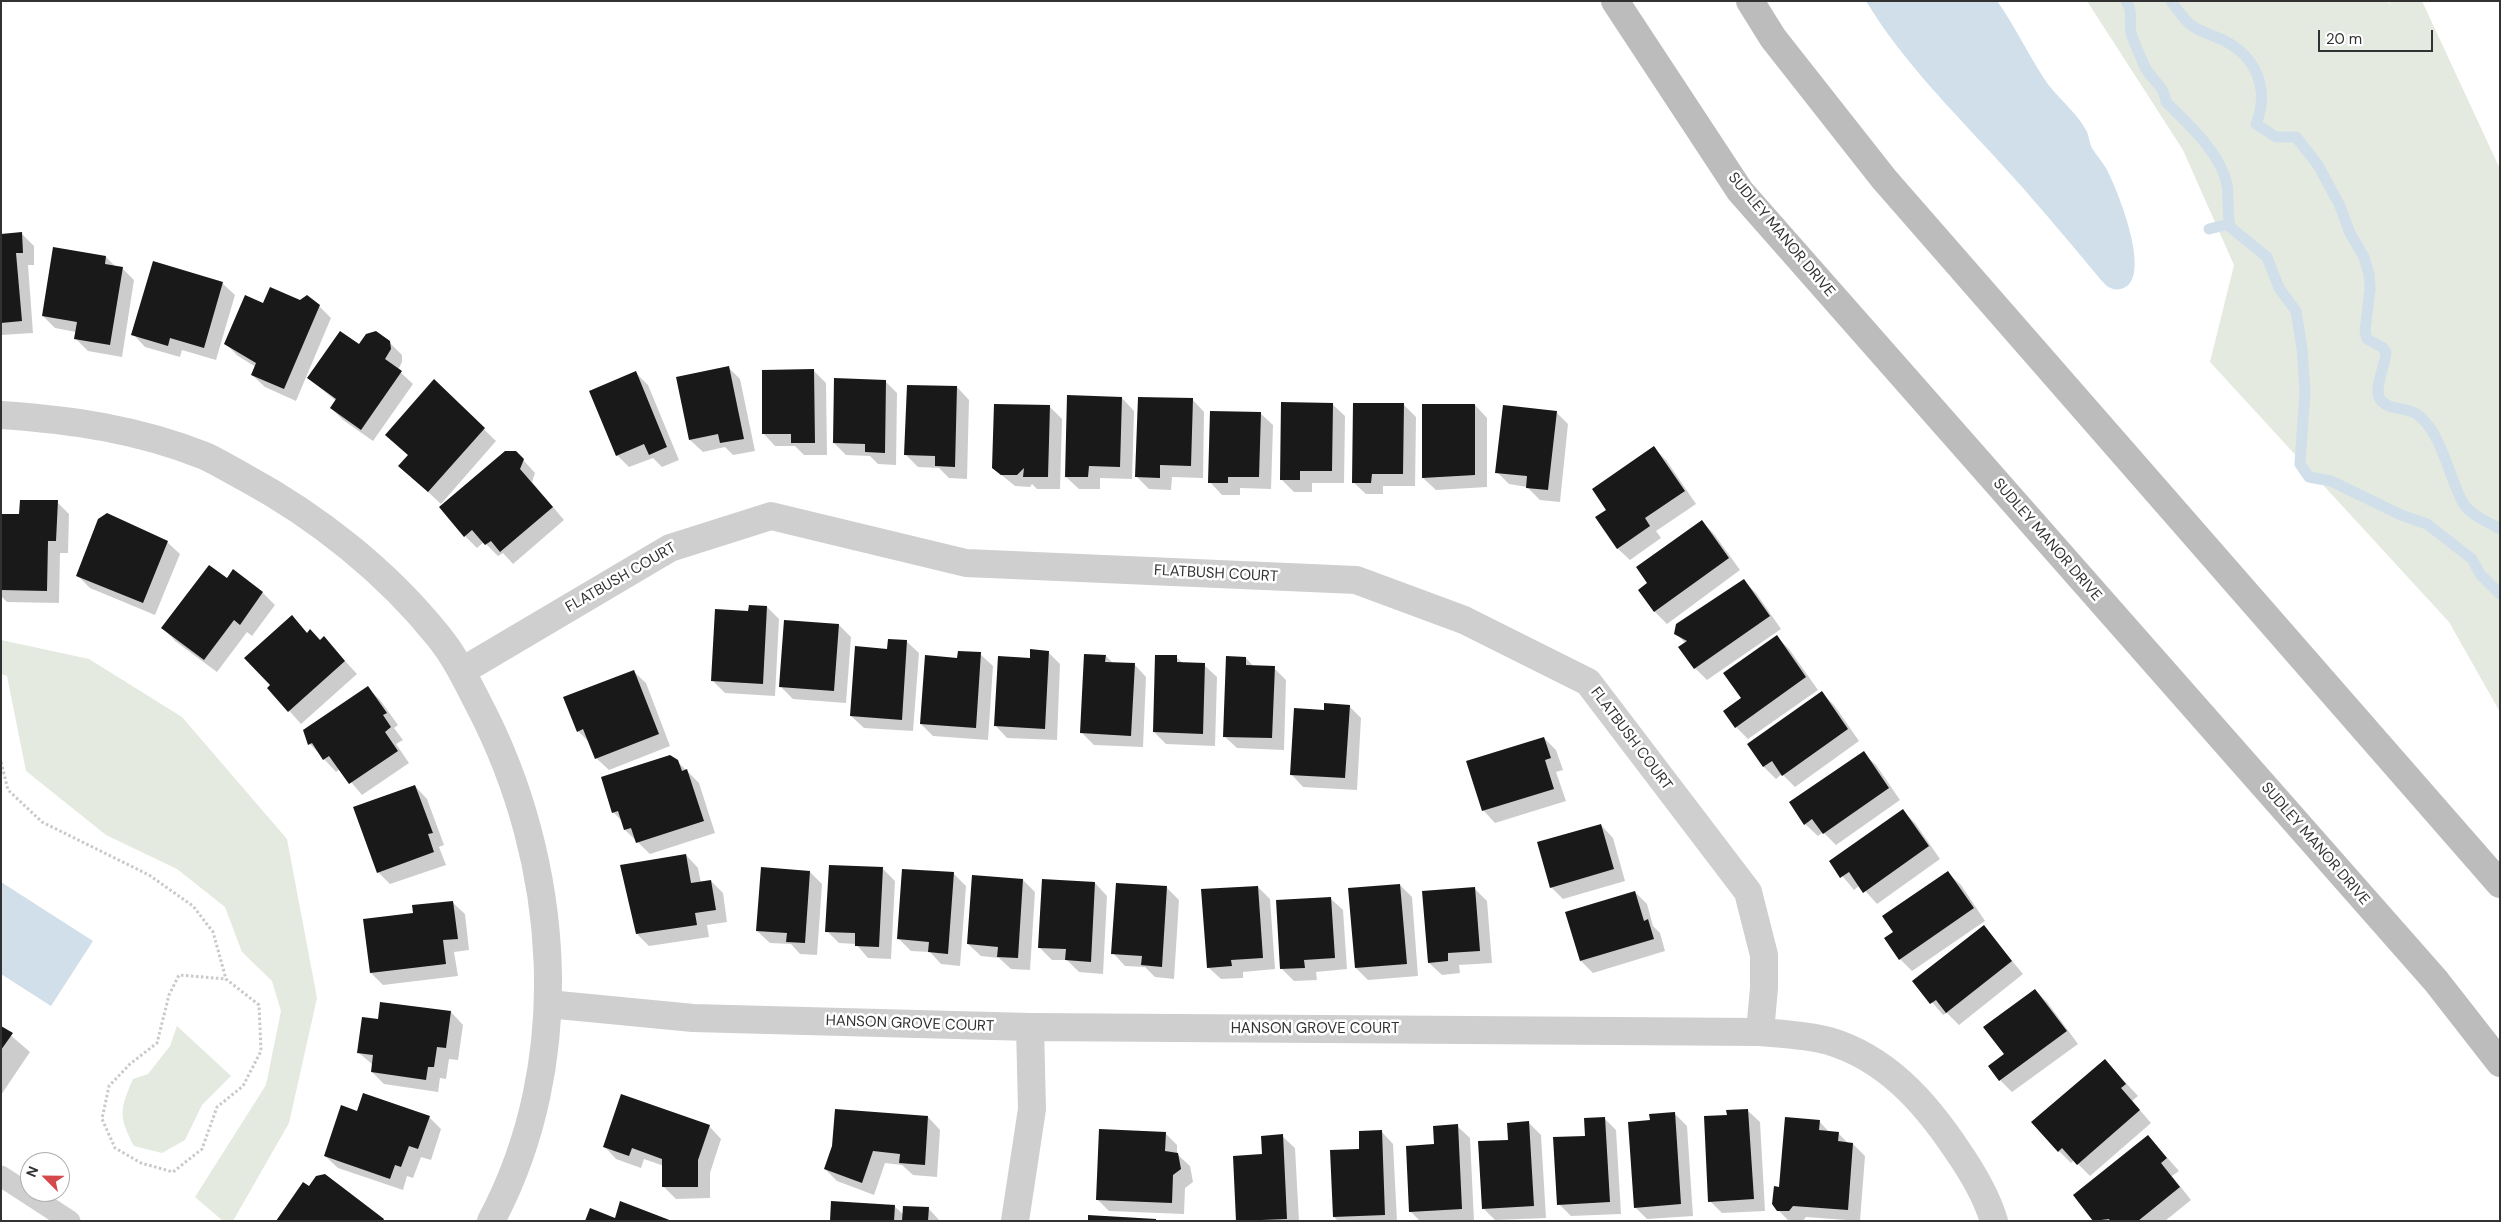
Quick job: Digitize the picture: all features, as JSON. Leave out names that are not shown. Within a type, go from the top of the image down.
[{"type":"main road","name":"SUDLEY MANOR DRIVE","points":[[1615,1],[1740,191],[2429,973],[2500,1064]]},
{"type":"main road","points":[[1750,1],[1773,38],[1884,179],[2500,884]]},
{"type":"street","points":[[1,415],[77,421],[150,437],[206,457],[276,494],[340,540],[398,591],[440,638],[462,671],[498,741],[519,797],[538,869],[546,928],[548,1004],[536,1099],[516,1166],[491,1221]]},
{"type":"street","name":"FLATBUSH COURT","points":[[462,671],[670,548],[771,516],[966,563],[1356,580],[1464,620],[1588,682],[1748,892],[1764,955],[1764,988],[1760,1032]]},
{"type":"street","name":"HANSON GROVE COURT","points":[[548,1004],[693,1018],[1030,1027],[1760,1032],[1828,1041],[1873,1060],[1910,1089],[1938,1121],[1972,1172],[1988,1202],[1994,1221]]},
{"type":"street","points":[[1015,1221],[1032,1109],[1030,1027]]},
{"type":"lane","points":[[1,1176],[70,1221]]},
{"type":"path","points":[[1,762],[8,790],[42,822],[150,875],[193,906],[213,932],[226,979],[259,1005],[261,1051],[242,1086],[217,1107],[202,1149],[173,1172],[140,1163],[115,1148],[102,1119],[109,1086],[130,1064],[157,1043],[169,995],[179,975],[226,979]]},
{"type":"shaded area","points":[[1866,1],[1997,1],[2045,80],[2082,123],[2092,148],[2112,180],[2125,214],[2134,253],[2135,270],[2131,282],[2121,289],[2115,289],[2110,288],[2103,282],[2021,186],[1910,63]]},
{"type":"shaded area","points":[[2087,1],[2387,1],[2392,6],[2388,1],[2422,1],[2500,169],[2500,712],[2449,622],[2210,362],[2234,265],[2183,150]]},
{"type":"shaded area","points":[[1,640],[89,659],[182,717],[287,839],[317,998],[289,1123],[233,1221],[223,1221],[195,1197],[266,1085],[281,1011],[272,981],[242,952],[225,907],[177,869],[106,835],[26,771],[7,676],[1,674]]},
{"type":"shaded area","points":[[1,882],[93,941],[51,1006],[1,974]]},
{"type":"shaded area","points":[[177,1026],[231,1076],[202,1105],[185,1140],[162,1153],[134,1146],[123,1120],[123,1105],[133,1079],[148,1074],[170,1046]]},
{"type":"building","points":[[22,232],[23,253],[16,253],[22,321],[1,323],[1,234]]},
{"type":"building","points":[[53,247],[106,256],[105,264],[123,267],[110,345],[74,339],[77,322],[42,316]]},
{"type":"building","points":[[153,261],[223,282],[204,348],[170,338],[168,346],[131,335]]},
{"type":"building","points":[[270,287],[300,300],[307,295],[320,305],[284,389],[251,375],[256,363],[224,344],[245,295],[263,303]]},
{"type":"building","points":[[340,331],[359,344],[366,334],[376,331],[390,341],[391,349],[385,359],[402,371],[361,430],[330,408],[336,399],[307,378]]},
{"type":"building","points":[[729,366],[744,439],[720,443],[718,434],[689,440],[676,377]]},
{"type":"building","points":[[814,369],[815,443],[791,443],[791,434],[762,434],[762,370]]},
{"type":"building","points":[[636,371],[667,447],[649,455],[644,444],[616,456],[589,391]]},
{"type":"building","points":[[834,378],[886,380],[885,453],[865,452],[865,444],[833,443]]},
{"type":"building","points":[[434,379],[485,428],[428,492],[398,466],[408,455],[385,435]]},
{"type":"building","points":[[907,385],[957,386],[955,467],[935,466],[935,456],[904,455]]},
{"type":"building","points":[[1067,395],[1122,397],[1120,467],[1089,466],[1088,477],[1065,477]]},
{"type":"building","points":[[1138,397],[1193,398],[1191,466],[1160,465],[1160,478],[1135,477]]},
{"type":"building","points":[[1281,402],[1333,403],[1332,471],[1300,471],[1300,480],[1280,480]]},
{"type":"building","points":[[1353,403],[1404,403],[1403,474],[1372,474],[1371,483],[1352,483]]},
{"type":"building","points":[[994,404],[1050,405],[1048,477],[1023,477],[1024,468],[1017,475],[1001,475],[992,468]]},
{"type":"building","points":[[1422,404],[1475,404],[1475,475],[1422,478]]},
{"type":"building","points":[[1503,405],[1557,411],[1548,490],[1526,488],[1527,476],[1495,473]]},
{"type":"building","points":[[1210,411],[1261,412],[1259,477],[1228,477],[1228,483],[1208,483]]},
{"type":"building","points":[[1654,446],[1685,491],[1645,518],[1650,526],[1617,549],[1595,517],[1606,510],[1592,489]]},
{"type":"building","points":[[505,451],[516,451],[524,459],[520,469],[553,507],[500,552],[491,541],[485,545],[472,530],[464,537],[439,507]]},
{"type":"building","points":[[20,500],[58,500],[56,541],[48,541],[47,591],[1,590],[1,514],[19,514]]},
{"type":"building","points":[[107,513],[168,541],[143,603],[76,576],[98,519]]},
{"type":"building","points":[[1702,520],[1729,558],[1654,612],[1638,590],[1647,583],[1636,567]]},
{"type":"building","points":[[209,565],[227,578],[233,569],[263,592],[240,625],[234,620],[204,660],[161,628]]},
{"type":"building","points":[[1744,579],[1770,616],[1694,669],[1678,647],[1687,641],[1674,634],[1676,624]]},
{"type":"building","points":[[749,605],[767,606],[763,684],[711,681],[715,609],[748,611]]},
{"type":"building","points":[[292,615],[307,633],[310,629],[320,640],[324,636],[345,661],[288,712],[267,688],[270,685],[244,658]]},
{"type":"building","points":[[784,620],[839,624],[834,691],[779,687]]},
{"type":"building","points":[[1777,635],[1806,677],[1735,728],[1723,711],[1741,698],[1723,673]]},
{"type":"building","points":[[888,639],[907,640],[902,720],[850,716],[855,646],[887,649]]},
{"type":"building","points":[[1030,649],[1049,651],[1045,729],[994,726],[998,656],[1030,658]]},
{"type":"building","points":[[958,651],[981,652],[976,728],[920,724],[925,655],[957,658]]},
{"type":"building","points":[[1084,654],[1106,655],[1105,662],[1135,663],[1131,736],[1080,733]]},
{"type":"building","points":[[1155,655],[1177,655],[1177,662],[1205,663],[1203,734],[1153,732]]},
{"type":"building","points":[[1226,656],[1246,657],[1246,665],[1275,666],[1272,738],[1223,737]]},
{"type":"building","points":[[634,670],[659,734],[595,759],[583,729],[577,732],[563,697]]},
{"type":"building","points":[[368,686],[387,713],[383,715],[391,727],[385,732],[398,751],[349,784],[329,756],[323,760],[312,743],[308,745],[303,730]]},
{"type":"building","points":[[1822,691],[1848,729],[1782,776],[1772,761],[1763,767],[1747,744]]},
{"type":"building","points":[[1324,703],[1350,705],[1345,778],[1290,775],[1294,708],[1324,710]]},
{"type":"building","points":[[1544,737],[1551,758],[1545,760],[1554,789],[1482,811],[1466,761]]},
{"type":"building","points":[[1864,751],[1889,788],[1823,834],[1812,819],[1804,825],[1789,802]]},
{"type":"building","points":[[670,755],[678,760],[682,771],[687,769],[704,821],[636,843],[631,828],[624,830],[618,811],[612,813],[601,777]]},
{"type":"building","points":[[415,785],[433,833],[428,834],[434,852],[377,873],[353,807]]},
{"type":"building","points":[[1903,809],[1929,846],[1863,893],[1849,872],[1840,878],[1829,861]]},
{"type":"building","points":[[1601,824],[1614,869],[1550,888],[1537,842]]},
{"type":"building","points":[[686,854],[691,883],[711,880],[716,910],[695,913],[697,925],[636,934],[620,865]]},
{"type":"building","points":[[829,865],[883,867],[879,947],[855,946],[855,933],[825,932]]},
{"type":"building","points":[[761,867],[810,871],[805,943],[786,942],[787,933],[756,931]]},
{"type":"building","points":[[902,869],[954,872],[948,954],[928,952],[929,942],[897,939]]},
{"type":"building","points":[[1948,871],[1974,908],[1899,960],[1884,938],[1893,932],[1882,916]]},
{"type":"building","points":[[972,875],[1023,879],[1018,958],[997,957],[998,947],[967,944]]},
{"type":"building","points":[[1042,879],[1095,882],[1091,962],[1065,960],[1066,949],[1038,948]]},
{"type":"building","points":[[1116,883],[1167,886],[1162,967],[1141,965],[1142,956],[1111,954]]},
{"type":"building","points":[[1400,884],[1407,964],[1355,968],[1348,888]]},
{"type":"building","points":[[1258,886],[1263,958],[1231,960],[1232,966],[1207,968],[1201,889]]},
{"type":"building","points":[[1475,887],[1480,951],[1448,953],[1448,961],[1428,963],[1422,891]]},
{"type":"building","points":[[1635,891],[1644,921],[1648,919],[1654,939],[1580,961],[1565,912]]},
{"type":"building","points":[[1331,897],[1335,958],[1304,960],[1305,968],[1280,969],[1276,900]]},
{"type":"building","points":[[453,901],[458,939],[443,940],[446,964],[370,973],[363,919],[413,913],[412,905]]},
{"type":"building","points":[[1984,925],[2012,961],[1946,1013],[1936,1000],[1930,1004],[1912,981]]},
{"type":"building","points":[[2035,989],[2067,1031],[1999,1081],[1988,1066],[2004,1054],[1983,1027]]},
{"type":"building","points":[[380,1002],[451,1011],[446,1048],[437,1047],[434,1067],[428,1067],[426,1080],[371,1072],[373,1055],[357,1053],[362,1017],[378,1019]]},
{"type":"building","points":[[1,1026],[13,1033],[1,1050]]},
{"type":"building","points":[[2105,1059],[2126,1084],[2121,1088],[2140,1110],[2077,1165],[2062,1148],[2058,1152],[2031,1122]]},
{"type":"building","points":[[363,1093],[430,1116],[418,1149],[409,1146],[401,1167],[395,1165],[390,1179],[324,1156],[341,1105],[357,1111]]},
{"type":"building","points":[[621,1094],[710,1125],[698,1160],[698,1187],[662,1187],[662,1159],[632,1148],[629,1156],[603,1147]]},
{"type":"building","points":[[835,1109],[928,1116],[925,1165],[899,1163],[900,1154],[873,1151],[862,1183],[824,1169],[832,1146]]},
{"type":"building","points":[[1748,1109],[1754,1199],[1708,1202],[1704,1116],[1727,1115],[1726,1110]]},
{"type":"building","points":[[1675,1112],[1681,1204],[1634,1208],[1628,1122],[1650,1120],[1649,1114]]},
{"type":"building","points":[[1605,1117],[1610,1202],[1557,1205],[1553,1137],[1585,1136],[1584,1118]]},
{"type":"building","points":[[1785,1117],[1820,1120],[1819,1130],[1839,1132],[1838,1141],[1853,1143],[1848,1210],[1793,1206],[1789,1211],[1777,1211],[1772,1204],[1774,1186],[1779,1187]]},
{"type":"building","points":[[1529,1121],[1534,1206],[1482,1209],[1478,1141],[1508,1140],[1507,1123]]},
{"type":"building","points":[[1458,1124],[1462,1209],[1409,1212],[1406,1146],[1434,1144],[1433,1126]]},
{"type":"building","points":[[1099,1129],[1166,1132],[1165,1151],[1178,1153],[1181,1169],[1173,1175],[1172,1203],[1096,1200]]},
{"type":"building","points":[[1382,1130],[1385,1215],[1333,1217],[1330,1150],[1359,1149],[1359,1131]]},
{"type":"building","points":[[1283,1134],[1287,1219],[1236,1221],[1233,1156],[1262,1154],[1261,1136]]},
{"type":"building","points":[[2148,1135],[2167,1158],[2161,1163],[2180,1187],[2138,1221],[2110,1221],[2109,1219],[2093,1221],[2073,1195]]},
{"type":"building","points":[[325,1174],[384,1219],[383,1221],[276,1221],[303,1182],[309,1186],[316,1176]]},
{"type":"building","points":[[620,1201],[672,1221],[585,1221],[590,1208],[615,1218]]},
{"type":"building","points":[[831,1201],[895,1205],[894,1221],[830,1221]]},
{"type":"building","points":[[903,1206],[929,1207],[928,1221],[902,1221]]},
{"type":"building","points":[[1088,1215],[1156,1219],[1156,1221],[1088,1221]]},
{"type":"waterway","points":[[2126,1],[2131,15],[2130,27],[2132,36],[2144,65],[2163,91],[2166,102],[2203,140],[2224,173],[2227,185],[2230,227],[2267,257],[2279,288],[2296,311],[2302,348],[2305,392],[2300,464],[2309,477],[2331,481],[2401,515],[2427,524],[2472,559],[2480,574],[2500,594]]},
{"type":"waterway","points":[[2171,1],[2191,25],[2234,47],[2252,64],[2260,86],[2261,98],[2256,124],[2276,137],[2296,137],[2318,165],[2340,206],[2350,233],[2364,257],[2369,274],[2370,289],[2365,331],[2367,339],[2382,347],[2386,352],[2378,395],[2388,406],[2414,412],[2426,423],[2439,444],[2458,493],[2466,508],[2500,529]]},
{"type":"waterway","points":[[2209,229],[2229,224]]}]
